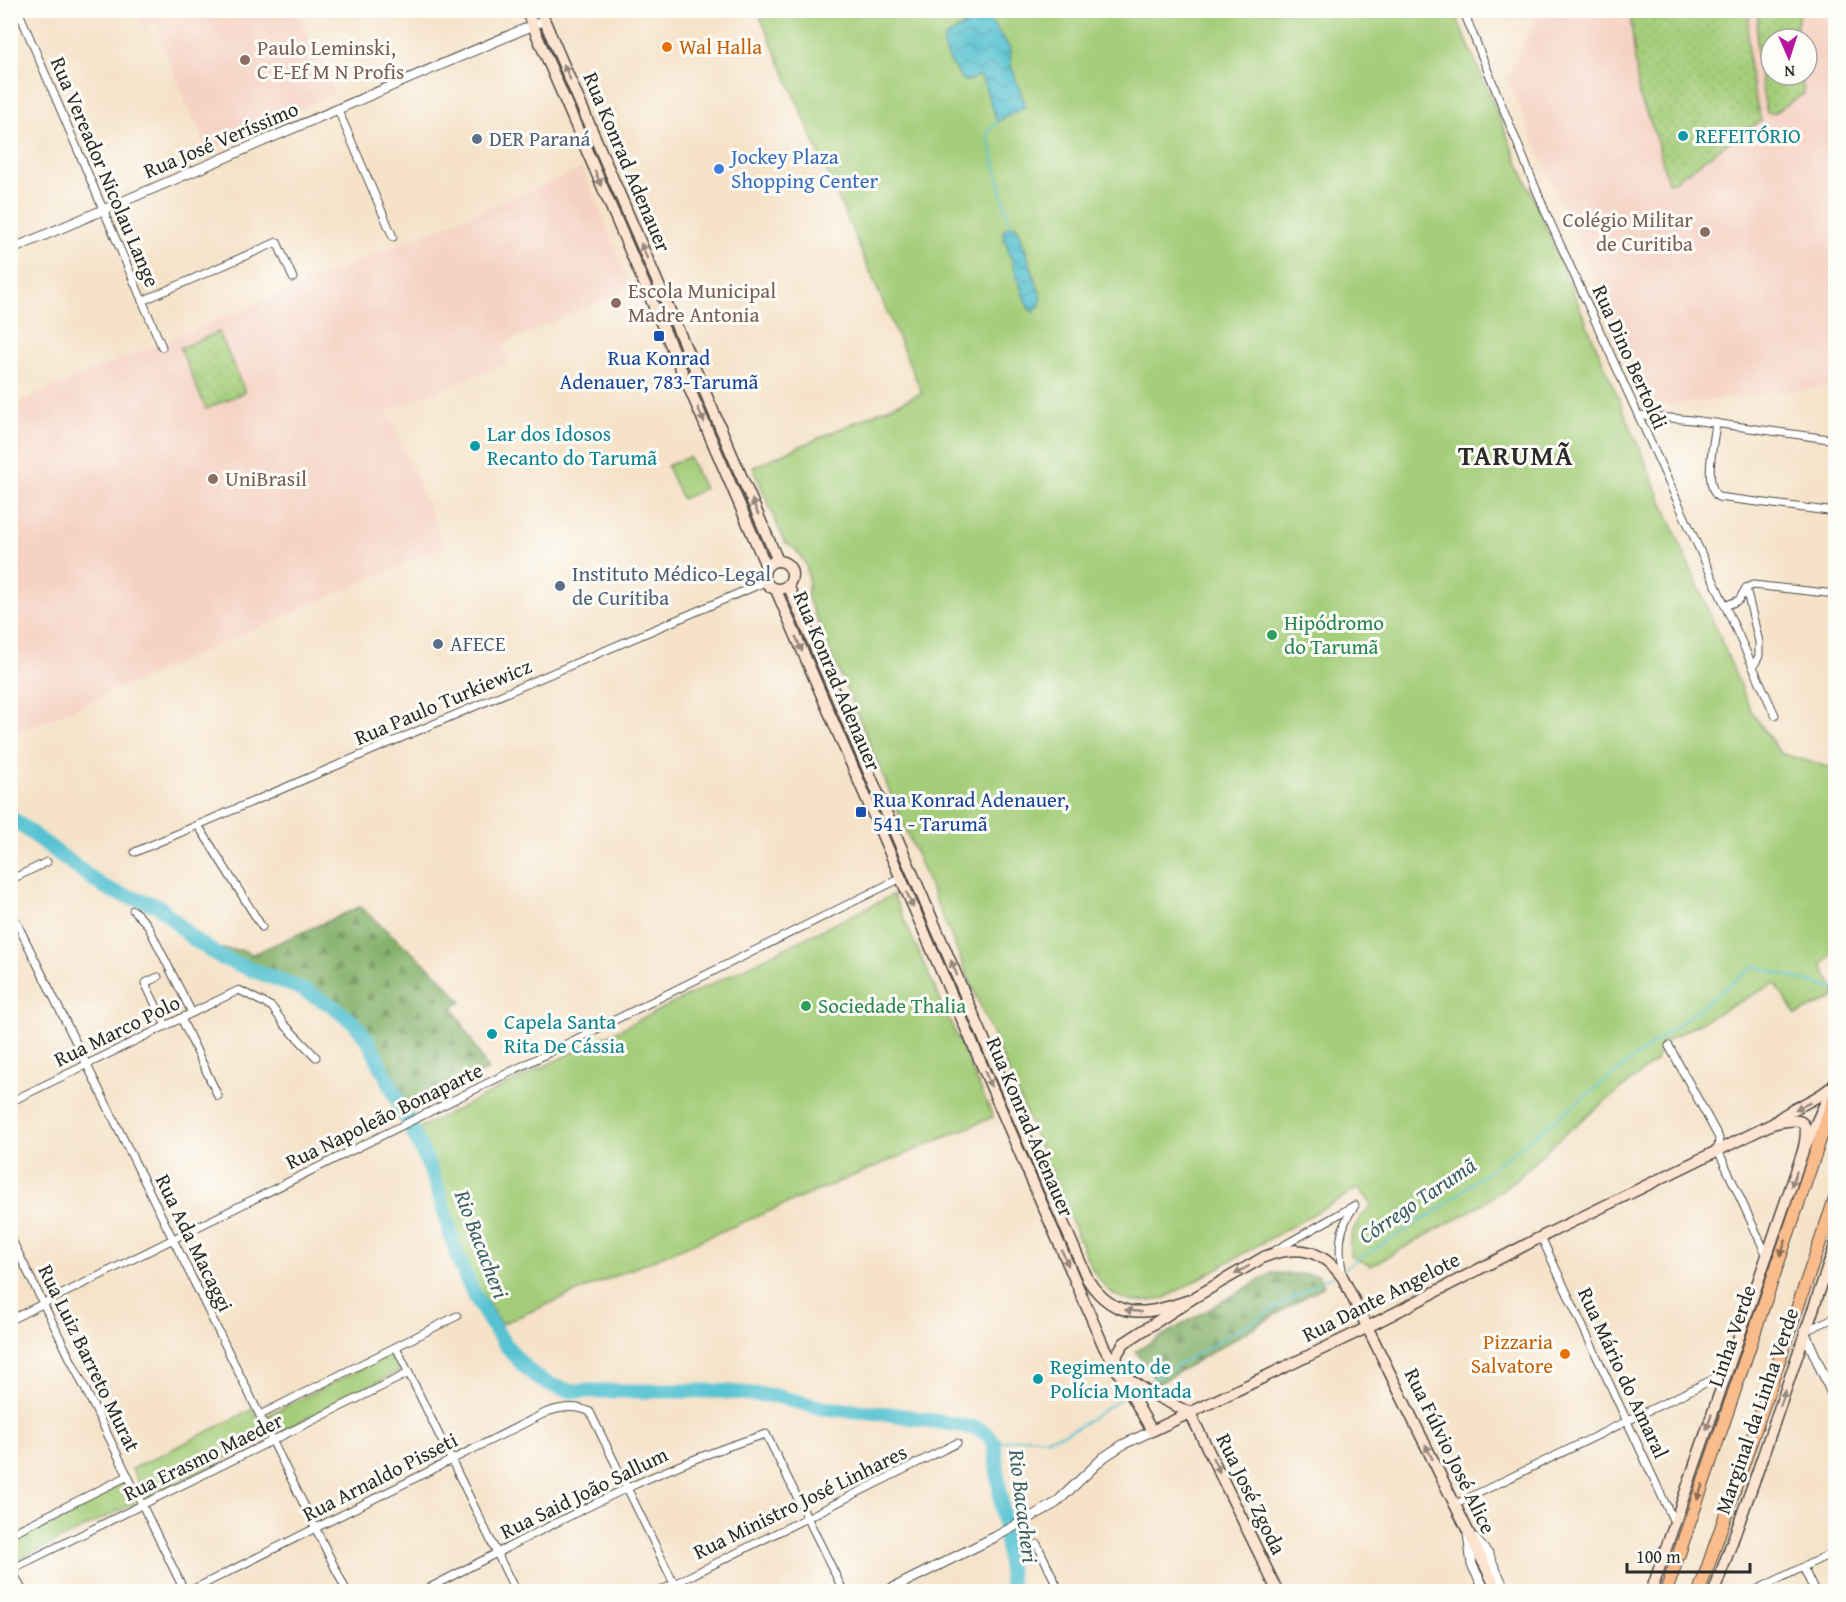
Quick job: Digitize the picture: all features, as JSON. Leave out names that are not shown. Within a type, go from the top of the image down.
[{"type":"highway","name":"Linha Verde","points":[[1666,1592],[1835,1086]]},
{"type":"highway","points":[[1699,1592],[1836,1196]]},
{"type":"highway","points":[[1653,1592],[1678,1556]]},
{"type":"main road","name":"Rua Konrad Adenauer","points":[[526,10],[766,566]]},
{"type":"main road","name":"Rua Konrad Adenauer","points":[[543,15],[778,561]]},
{"type":"main road","points":[[778,561],[786,563],[791,570],[792,578],[788,585],[776,590],[768,586],[763,574],[766,566],[778,561]]},
{"type":"main road","name":"Rua Konrad Adenauer","points":[[788,585],[1088,1280],[1105,1300],[1115,1307],[1135,1312],[1162,1309],[1190,1300]]},
{"type":"main road","name":"Rua Konrad Adenauer","points":[[776,590],[1104,1347],[1117,1370],[1129,1383],[1190,1413]]},
{"type":"main road","name":"Rua Dante Angelote","points":[[1772,1124],[1783,1114],[1808,1104],[1835,1086]]},
{"type":"main road","name":"Marginal da Linha Verde","points":[[1653,1592],[1674,1522],[1803,1151],[1835,1086]]},
{"type":"main road","name":"Rua Dante Angelote","points":[[1152,1431],[1368,1327],[1541,1237],[1772,1124],[1796,1120],[1806,1125],[1807,1134],[1803,1151]]},
{"type":"main road","name":"Marginal da Linha Verde","points":[[1716,1590],[1836,1243]]},
{"type":"main road","points":[[1117,1370],[1117,1354],[1124,1342],[1263,1257],[1285,1251],[1304,1251],[1337,1265]]},
{"type":"main road","name":"Rua Fúlvio José Alice","points":[[1337,1265],[1497,1592]]},
{"type":"main road","points":[[1129,1383],[1134,1398],[1152,1431]]},
{"type":"main road","name":"Rua José Zgoda","points":[[1190,1413],[1278,1591]]},
{"type":"street","name":"Rua Vereador Nicolau Lange","points":[[18,10],[162,347]]},
{"type":"street","name":"Rua Dino Bertoldi","points":[[1463,10],[1545,211],[1775,715]]},
{"type":"street","name":"Rua José Veríssimo","points":[[10,250],[532,26],[543,15]]},
{"type":"street","points":[[338,110],[393,237]]},
{"type":"street","points":[[142,301],[277,242],[293,278]]},
{"type":"street","points":[[1638,415],[1716,423],[1836,440]]},
{"type":"street","points":[[1716,423],[1710,477],[1713,492],[1718,497],[1836,512]]},
{"type":"street","name":"Rua Paulo Turkiewicz","points":[[135,852],[765,582]]},
{"type":"street","points":[[1725,606],[1739,600],[1746,588],[1753,585],[1836,594]]},
{"type":"street","points":[[1746,588],[1759,642],[1759,656],[1753,667]]},
{"type":"street","points":[[198,825],[261,927]]},
{"type":"street","points":[[10,880],[47,862]]},
{"type":"street","name":"Rua Napoleão Bonaparte","points":[[10,1320],[901,878]]},
{"type":"street","name":"Rua Ada Macaggi","points":[[10,909],[347,1592]]},
{"type":"street","points":[[133,910],[147,924],[192,1012]]},
{"type":"street","points":[[158,977],[146,983],[166,1026]]},
{"type":"street","name":"Rua Marco Polo","points":[[10,1102],[238,990],[272,1006],[284,1024],[316,1057]]},
{"type":"street","points":[[181,1018],[218,1096]]},
{"type":"street","points":[[1669,1046],[1719,1138],[1718,1150],[1767,1256]]},
{"type":"street","points":[[1263,1257],[1355,1204],[1341,1233],[1337,1265]]},
{"type":"street","name":"Rua Luiz Barreto Murat","points":[[10,1236],[187,1592]]},
{"type":"street","name":"Rua Mário do Amaral","points":[[1541,1237],[1674,1522]]},
{"type":"street","points":[[1810,1313],[1826,1321]]},
{"type":"street","points":[[260,1415],[457,1316]]},
{"type":"street","points":[[1836,1317],[1804,1332],[1836,1403]]},
{"type":"street","points":[[396,1347],[516,1592]]},
{"type":"street","points":[[1796,1358],[1807,1358],[1818,1365]]},
{"type":"street","name":"Rua Erasmo Maeder","points":[[11,1569],[409,1373]]},
{"type":"street","points":[[1454,1504],[1726,1373]]},
{"type":"street","name":"Rua Arnaldo Pisseti","points":[[187,1592],[548,1412],[570,1408],[585,1409],[590,1412],[628,1488]]},
{"type":"street","name":"Rua Dante Angelote","points":[[885,1592],[1020,1524],[1056,1503],[1114,1450],[1152,1431]]},
{"type":"street","name":"Rua Said João Sallum","points":[[421,1592],[628,1488],[703,1455],[766,1434],[807,1517]]},
{"type":"street","name":"Rua Ministro José Linhares","points":[[658,1592],[957,1443]]},
{"type":"street","points":[[10,1534],[128,1476]]},
{"type":"street","points":[[628,1488],[678,1592]]},
{"type":"street","points":[[807,1517],[844,1592]]},
{"type":"street","points":[[1468,1532],[1472,1565],[1485,1592]]},
{"type":"street","points":[[1468,1532],[1484,1549],[1506,1592]]},
{"type":"street","points":[[1037,1544],[1060,1592]]},
{"type":"street","points":[[1752,1592],[1836,1551]]},
{"type":"street","points":[[1803,1567],[1815,1592]]},
{"type":"street","points":[[11,1569],[22,1592]]},
{"type":"shaded area","name":"Paulo Leminski, C E-Ef M N Profis","points":[[138,11],[298,11],[334,93],[208,150],[185,101],[155,22],[143,27]]},
{"type":"shaded area","name":"Colégio Militar de Curitiba","points":[[1540,11],[1835,11],[1835,386],[1649,407],[1507,78]]},
{"type":"shaded area","name":"UniBrasil","points":[[583,169],[631,288],[501,344],[509,362],[387,411],[445,546],[11,736],[11,405]]},
{"type":"green space","name":"Hipódromo do Tarumã","points":[[758,11],[1454,11],[1751,711],[1780,753],[1835,769],[1835,950],[1822,966],[1835,990],[1835,997],[1796,1015],[1775,983],[1662,1043],[1656,1061],[1558,1139],[1519,1177],[1479,1206],[1371,1266],[1350,1256],[1350,1241],[1354,1228],[1372,1205],[1359,1188],[1165,1298],[1140,1302],[1129,1301],[1112,1293],[1090,1265],[807,596],[809,580],[806,565],[797,551],[784,541],[753,467],[922,393]]},
{"type":"green space","points":[[1630,11],[1750,11],[1748,38],[1750,66],[1761,121],[1674,181],[1668,182],[1654,131],[1639,96]]},
{"type":"green space","points":[[1759,11],[1799,11],[1797,27],[1759,27],[1759,66],[1757,24]]},
{"type":"green space","points":[[1762,87],[1803,87],[1804,94],[1774,113],[1767,113]]},
{"type":"green space","points":[[219,332],[245,392],[206,409],[180,348]]},
{"type":"green space","points":[[689,457],[704,489],[682,499],[667,466]]},
{"type":"green space","name":"Sociedade Thalia","points":[[893,895],[993,1117],[501,1324],[479,1290],[459,1247],[447,1200],[417,1129]]},
{"type":"green space","points":[[360,907],[438,975],[462,1002],[453,1007],[488,1070],[412,1111],[374,1039],[307,988],[230,958],[223,949],[241,950],[253,954]]},
{"type":"green space","points":[[1272,1273],[1318,1275],[1324,1286],[1158,1384],[1136,1351]]},
{"type":"green space","points":[[393,1353],[402,1370],[277,1433],[268,1415]]},
{"type":"green space","points":[[253,1409],[267,1438],[146,1497],[132,1469]]},
{"type":"green space","points":[[125,1482],[135,1503],[12,1563],[11,1539]]},
{"type":"water","points":[[979,11],[987,11],[991,21],[1010,48],[1011,66],[1026,106],[997,122],[982,78],[978,76],[968,81],[963,80],[949,60],[944,43],[944,38],[981,16]]},
{"type":"water","points":[[1015,225],[1041,297],[1040,305],[1034,312],[1026,303],[1003,235],[1004,229]]},
{"type":"waterway","points":[[997,122],[988,135],[1010,226]]},
{"type":"waterway","name":"Rio Bacacheri","points":[[10,817],[102,886],[159,906],[192,938],[222,958],[299,988],[331,1005],[356,1025],[369,1042],[427,1161],[456,1253],[472,1289],[506,1345],[534,1375],[550,1384],[571,1391],[717,1391],[776,1396],[822,1408],[890,1414],[976,1428],[987,1434],[994,1443],[1012,1592]]},
{"type":"waterway","name":"Córrego Tarumã","points":[[1344,1268],[1435,1212],[1754,966],[1836,990]]},
{"type":"waterway","name":"Córrego Tarumã","points":[[1145,1384],[1334,1274]]},
{"type":"waterway","name":"Córrego Tarumã","points":[[994,1443],[1029,1437],[1044,1439],[1061,1435],[1077,1428],[1127,1394]]},
{"type":"place","name":"Wal Halla","points":[[667,47]]},
{"type":"place","name":"Paulo Leminski, C E-Ef M N Profis","points":[[245,60]]},
{"type":"place","name":"REFEITÓRIO","points":[[1683,136]]},
{"type":"place","name":"DER Paraná","points":[[477,139]]},
{"type":"place","name":"Jockey Plaza Shopping Center","points":[[719,169]]},
{"type":"place","name":"Colégio Militar de Curitiba","points":[[1705,232]]},
{"type":"place","name":"Escola Municipal Madre Antonia","points":[[616,303]]},
{"type":"place","name":"Rua Konrad Adenauer, 783-Tarumã","points":[[659,336]]},
{"type":"place","name":"Lar dos Idosos Recanto do Tarumã","points":[[475,446]]},
{"type":"place","name":"UniBrasil","points":[[213,479]]},
{"type":"place","name":"Instituto Médico-Legal de Curitiba","points":[[560,586]]},
{"type":"place","name":"Hipódromo do Tarumã","points":[[1272,635]]},
{"type":"place","name":"AFECE","points":[[438,644]]},
{"type":"place","name":"Rua Konrad Adenauer, 541 - Tarumã","points":[[861,812]]},
{"type":"place","name":"Sociedade Thalia","points":[[806,1006]]},
{"type":"place","name":"Capela Santa Rita De Cássia","points":[[492,1034]]},
{"type":"place","name":"Pizzaria Salvatore","points":[[1565,1354]]},
{"type":"place","name":"Regimento de Polícia Montada","points":[[1038,1379]]},
{"type":"district","name":"TARUMÃ","points":[[1516,456]]}]
